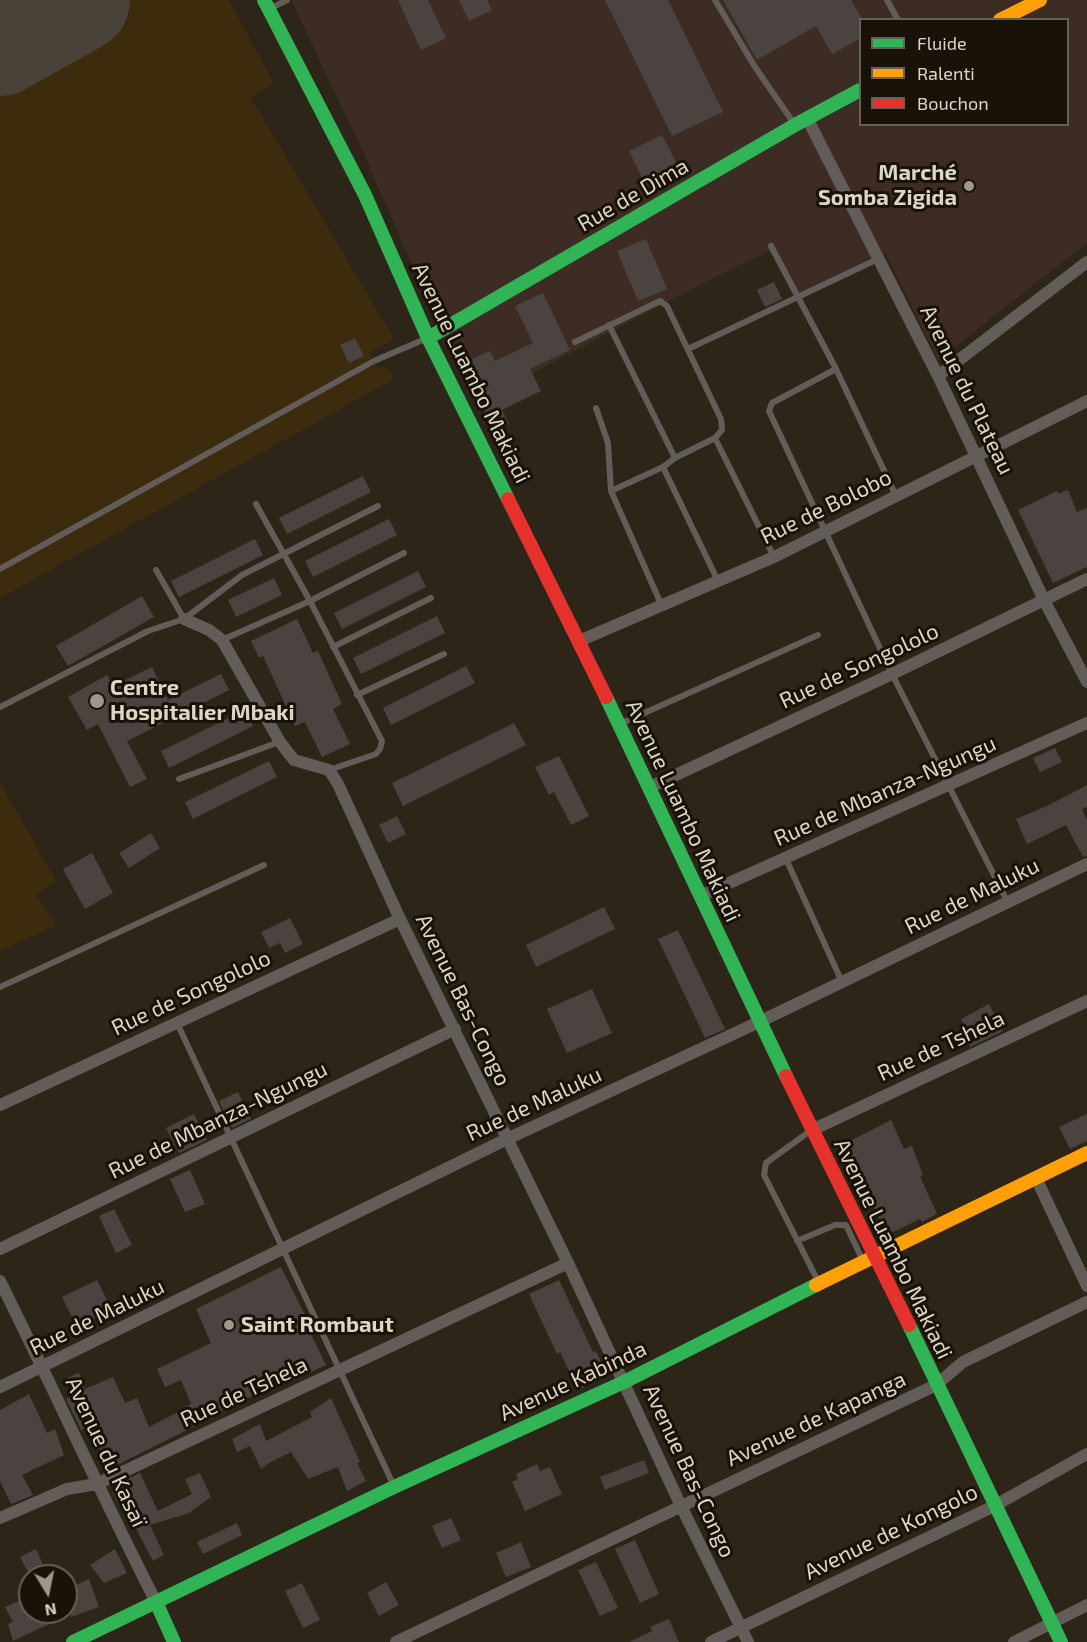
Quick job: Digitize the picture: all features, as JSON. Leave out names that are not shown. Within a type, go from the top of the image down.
[{"type":"main road","points":[[1004,18],[1032,2]]},
{"type":"main road","name":"Avenue Luambo Makiadi","points":[[266,4],[365,195],[428,338],[579,641],[812,1130],[870,1259],[936,1385],[1061,1642]]},
{"type":"main road","name":"Rue de Dima","points":[[428,338],[801,122],[859,91]]},
{"type":"main road","name":"Avenue Kabinda","points":[[73,1642],[394,1487],[624,1382],[820,1283],[1087,1154]]},
{"type":"main road","name":"Avenue du Kasaï","points":[[156,1602],[174,1642]]},
{"type":"street","name":"Avenue du Plateau","points":[[801,122],[878,260],[938,376],[1044,600],[1087,682]]},
{"type":"street","points":[[938,376],[1087,262]]},
{"type":"street","name":"Rue de Bolobo","points":[[579,641],[774,557],[1087,401]]},
{"type":"street","name":"Rue de Songololo","points":[[648,788],[892,674],[1087,579]]},
{"type":"street","points":[[184,619],[209,630],[222,640],[280,742],[294,760],[329,770]]},
{"type":"street","name":"Rue de Mbanza-Ngungu","points":[[700,896],[1087,723]]},
{"type":"street","name":"Avenue Bas-Congo","points":[[329,770],[338,784],[399,919],[568,1263],[681,1506],[748,1642]]},
{"type":"street","name":"Rue de Maluku","points":[[0,1387],[507,1139],[759,1022],[1087,864]]},
{"type":"street","name":"Rue de Songololo","points":[[0,1105],[399,919]]},
{"type":"street","name":"Rue de Tshela","points":[[812,1130],[1087,1001]]},
{"type":"street","name":"Rue de Mbanza-Ngungu","points":[[0,1249],[454,1029]]},
{"type":"street","points":[[1036,1178],[1087,1286]]},
{"type":"street","name":"Rue de Tshela","points":[[0,1518],[67,1489],[97,1484],[568,1263]]},
{"type":"street","name":"Avenue du Kasaï","points":[[0,1281],[156,1602]]},
{"type":"street","name":"Avenue de Kapanga","points":[[396,1642],[936,1385],[963,1362],[1087,1302]]},
{"type":"street","name":"Avenue de Kongolo","points":[[711,1642],[994,1506],[1087,1454]]},
{"type":"street","points":[[1014,1642],[1087,1605]]},
{"type":"lane","points":[[266,4],[287,0]]},
{"type":"lane","points":[[715,0],[755,67],[801,122]]},
{"type":"lane","points":[[887,0],[897,18]]},
{"type":"lane","points":[[771,246],[836,369],[896,497]]},
{"type":"lane","points":[[688,349],[878,260]]},
{"type":"lane","points":[[575,342],[660,301],[667,306],[721,419],[722,430],[715,438],[675,458],[663,467],[611,491]]},
{"type":"lane","points":[[609,325],[675,458]]},
{"type":"lane","points":[[0,569],[374,361],[428,338]]},
{"type":"lane","points":[[836,369],[772,403],[770,411],[892,674],[1007,901]]},
{"type":"lane","points":[[597,408],[608,443],[611,491],[661,604]]},
{"type":"lane","points":[[715,438],[774,557]]},
{"type":"lane","points":[[663,467],[718,581]]},
{"type":"lane","points":[[256,504],[310,601],[382,741],[376,754],[329,770]]},
{"type":"lane","points":[[0,707],[148,631],[184,619],[242,575],[378,506]]},
{"type":"lane","points":[[222,640],[310,601],[404,553]]},
{"type":"lane","points":[[156,570],[184,619]]},
{"type":"lane","points":[[333,647],[431,598]]},
{"type":"lane","points":[[618,724],[818,635]]},
{"type":"lane","points":[[357,695],[444,654]]},
{"type":"lane","points":[[179,779],[280,742]]},
{"type":"lane","points":[[786,859],[842,982]]},
{"type":"lane","points":[[0,987],[264,865]]},
{"type":"lane","points":[[177,1022],[394,1487]]},
{"type":"lane","points":[[812,1130],[766,1163],[764,1175],[820,1283]]},
{"type":"lane","points":[[797,1241],[835,1224],[846,1226],[870,1259]]},
{"type":"shaded area","points":[[0,0],[229,0],[274,84],[251,98],[394,339],[369,353],[378,369],[387,366],[394,379],[0,598]]},
{"type":"shaded area","points":[[291,0],[1087,0],[1087,243],[938,360],[886,254],[798,297],[773,249],[705,282],[475,404],[359,143]]},
{"type":"shaded area","points":[[0,782],[56,881],[36,894],[56,925],[0,951]]},
{"type":"building","points":[[398,0],[428,0],[446,38],[421,50]]},
{"type":"building","points":[[459,0],[487,0],[492,10],[469,21]]},
{"type":"building","points":[[605,0],[668,0],[723,112],[672,136]]},
{"type":"building","points":[[723,0],[851,0],[861,17],[859,18],[859,39],[832,54],[816,26],[757,60]]},
{"type":"building","points":[[662,135],[680,170],[646,186],[629,151]]},
{"type":"building","points":[[646,239],[667,289],[638,301],[617,251]]},
{"type":"building","points":[[774,282],[782,299],[765,307],[757,290]]},
{"type":"building","points":[[543,293],[570,350],[530,369],[541,391],[502,410],[509,424],[495,432],[481,404],[487,401],[468,361],[490,351],[495,361],[533,343],[515,306]]},
{"type":"building","points":[[355,338],[364,356],[349,363],[340,345]]},
{"type":"building","points":[[363,476],[371,492],[287,534],[279,518]]},
{"type":"building","points":[[1068,490],[1077,512],[1087,508],[1087,567],[1053,583],[1018,510],[1057,491],[1058,494]]},
{"type":"building","points":[[389,519],[397,535],[313,577],[305,561]]},
{"type":"building","points":[[255,539],[263,555],[179,597],[171,581]]},
{"type":"building","points":[[418,571],[426,587],[342,629],[334,613]]},
{"type":"building","points":[[274,578],[282,595],[236,617],[228,600]]},
{"type":"building","points":[[142,596],[154,617],[68,666],[56,646]]},
{"type":"building","points":[[437,616],[445,633],[361,674],[353,658]]},
{"type":"building","points":[[297,619],[313,653],[318,651],[342,704],[333,709],[350,744],[322,757],[305,722],[295,726],[263,656],[259,658],[251,641]]},
{"type":"building","points":[[466,666],[475,683],[391,725],[383,708]]},
{"type":"building","points":[[152,667],[168,700],[221,674],[229,690],[127,741],[147,779],[130,787],[98,724],[87,730],[68,697],[107,675],[113,686]]},
{"type":"building","points":[[245,710],[253,726],[169,768],[161,751]]},
{"type":"building","points":[[514,723],[526,745],[403,806],[392,783]]},
{"type":"building","points":[[1055,748],[1062,762],[1040,772],[1033,758]]},
{"type":"building","points":[[559,756],[589,816],[571,825],[554,792],[549,795],[535,767]]},
{"type":"building","points":[[269,761],[277,777],[193,819],[185,802]]},
{"type":"building","points":[[1087,785],[1087,807],[1082,809],[1087,820],[1087,856],[1083,857],[1066,825],[1027,844],[1016,819]]},
{"type":"building","points":[[397,816],[406,834],[388,843],[379,825]]},
{"type":"building","points":[[151,833],[160,848],[129,868],[119,853]]},
{"type":"building","points":[[92,853],[113,893],[85,909],[63,869]]},
{"type":"building","points":[[604,907],[615,929],[536,967],[526,945]]},
{"type":"building","points":[[290,918],[303,944],[285,953],[280,943],[269,948],[261,932]]},
{"type":"building","points":[[678,930],[725,1029],[705,1038],[658,939]]},
{"type":"building","points":[[592,989],[612,1033],[567,1053],[547,1009]]},
{"type":"building","points":[[989,1004],[1003,1031],[970,1047],[963,1032],[966,1030],[961,1019]]},
{"type":"building","points":[[238,1092],[251,1119],[232,1128],[219,1101]]},
{"type":"building","points":[[194,1114],[207,1140],[179,1153],[166,1128]]},
{"type":"building","points":[[1087,1114],[1087,1141],[1070,1149],[1059,1127]]},
{"type":"building","points":[[891,1120],[904,1149],[912,1146],[923,1175],[920,1176],[937,1214],[922,1222],[920,1219],[887,1235],[844,1144]]},
{"type":"building","points":[[190,1170],[205,1204],[185,1212],[170,1179]]},
{"type":"building","points":[[114,1209],[132,1245],[116,1253],[99,1216]]},
{"type":"building","points":[[281,1267],[309,1323],[306,1324],[326,1365],[294,1380],[293,1377],[208,1417],[209,1419],[109,1469],[89,1427],[81,1430],[66,1399],[74,1395],[67,1378],[79,1373],[85,1389],[113,1377],[125,1403],[137,1398],[149,1427],[182,1410],[191,1404],[181,1380],[165,1387],[157,1369],[211,1343],[196,1309]]},
{"type":"building","points":[[97,1280],[112,1310],[77,1327],[62,1297]]},
{"type":"building","points":[[559,1280],[593,1352],[596,1351],[608,1376],[578,1390],[560,1352],[557,1354],[529,1294]]},
{"type":"building","points":[[29,1394],[47,1433],[55,1429],[64,1455],[22,1475],[33,1495],[11,1504],[0,1481],[0,1410]]},
{"type":"building","points":[[331,1398],[360,1462],[357,1463],[366,1481],[347,1491],[338,1467],[308,1479],[291,1452],[261,1469],[250,1446],[237,1452],[232,1439],[260,1424],[266,1441],[312,1417],[310,1412]]},
{"type":"building","points":[[644,1460],[649,1473],[605,1490],[600,1477]]},
{"type":"building","points":[[537,1464],[540,1471],[550,1467],[562,1494],[525,1511],[512,1482],[518,1479],[516,1474]]},
{"type":"building","points":[[140,1473],[158,1511],[192,1494],[185,1479],[200,1473],[211,1497],[189,1513],[150,1525],[164,1555],[153,1561],[127,1511],[123,1513],[112,1492],[118,1489],[116,1484]]},
{"type":"building","points":[[451,1518],[461,1540],[442,1548],[432,1526]]},
{"type":"building","points":[[237,1523],[242,1535],[203,1554],[197,1542]]},
{"type":"building","points":[[635,1540],[659,1594],[640,1603],[615,1549]]},
{"type":"building","points":[[521,1542],[531,1567],[506,1577],[496,1553]]},
{"type":"building","points":[[36,1549],[43,1564],[24,1564],[20,1557]]},
{"type":"building","points":[[115,1549],[127,1573],[104,1583],[90,1565]]},
{"type":"building","points":[[596,1562],[618,1608],[600,1616],[578,1570]]},
{"type":"building","points":[[89,1579],[99,1607],[78,1614],[78,1584]]},
{"type":"building","points":[[386,1582],[399,1605],[379,1616],[367,1593]]},
{"type":"building","points":[[302,1583],[320,1620],[303,1628],[285,1591]]},
{"type":"building","points":[[18,1601],[18,1624],[49,1624],[13,1641],[8,1624],[13,1622],[5,1607]]},
{"type":"building","points":[[669,1619],[679,1642],[629,1642],[652,1631],[650,1627]]},
{"type":"runway","points":[[0,44],[78,0]]},
{"type":"traffic: fast","points":[[264,0],[365,195],[428,338],[508,499]]},
{"type":"traffic: fast","points":[[428,338],[795,125],[859,91]]},
{"type":"traffic: fast","points":[[606,697],[786,1076]]},
{"type":"traffic: fast","points":[[73,1642],[394,1487],[624,1382],[816,1285]]},
{"type":"traffic: fast","points":[[909,1325],[1061,1642]]},
{"type":"traffic: fast","points":[[156,1602],[174,1642]]},
{"type":"traffic: slow","points":[[1004,18],[1040,0]]},
{"type":"traffic: slow","points":[[816,1285],[1087,1153]]},
{"type":"traffic: jam","points":[[508,499],[606,697]]},
{"type":"traffic: jam","points":[[786,1076],[909,1325]]},
{"type":"place","name":"Marché Somba Zigida","points":[[969,186]]},
{"type":"place","name":"Centre Hospitalier Mbaki","points":[[97,701]]},
{"type":"place","name":"Saint Rombaut","points":[[229,1325]]}]
